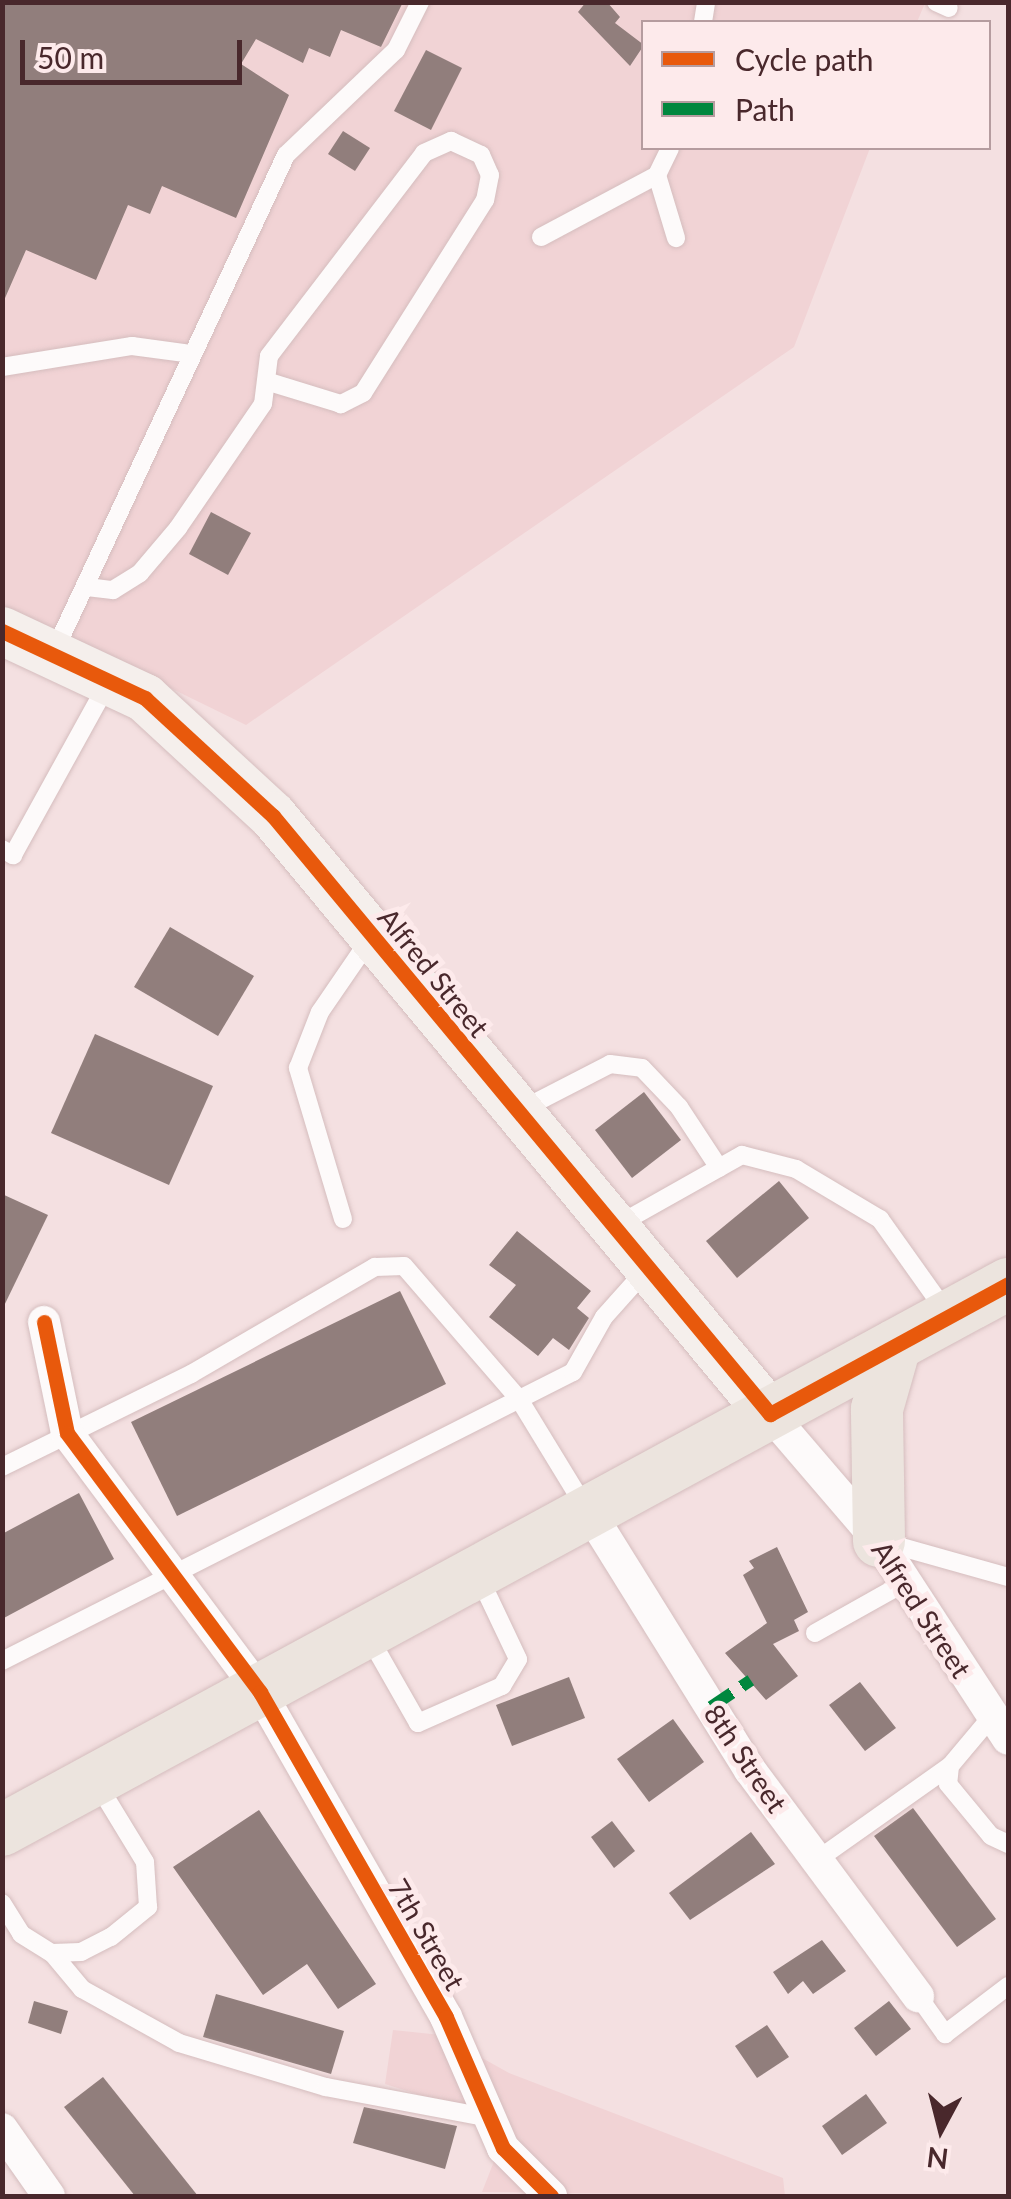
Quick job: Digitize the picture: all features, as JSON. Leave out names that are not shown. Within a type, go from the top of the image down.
[{"type":"main road","name":"Alfred Street","points":[[2,631],[146,698],[273,816],[646,1270],[770,1414]]},
{"type":"main road","points":[[2,1830],[1008,1284]]},
{"type":"main road","points":[[892,1562],[878,1408],[895,1346]]},
{"type":"street","points":[[44,1322],[66,1433]]},
{"type":"street","name":"Alfred Street","points":[[770,1414],[892,1562],[1000,1728]]},
{"type":"street","name":"7th Street","points":[[66,1433],[260,1692],[446,2017],[503,2148],[551,2196]]},
{"type":"street","name":"8th Street","points":[[588,1510],[679,1637],[750,1770],[918,1996]]},
{"type":"street","points":[[2,2128],[49,2196]]},
{"type":"lane","points":[[53,654],[286,155],[396,50],[420,2]]},
{"type":"lane","points":[[87,587],[113,590],[140,573],[263,404],[269,356],[424,153],[451,141],[481,155],[490,174],[485,200],[363,393],[341,404],[266,382]]},
{"type":"lane","points":[[541,238],[658,175],[669,150]]},
{"type":"lane","points":[[658,175],[676,238]]},
{"type":"lane","points":[[2,367],[132,346],[192,354]]},
{"type":"lane","points":[[2,850],[13,855],[109,681]]},
{"type":"lane","points":[[343,1219],[298,1068],[320,1012],[373,934]]},
{"type":"lane","points":[[516,1112],[564,1082],[610,1064],[642,1068],[679,1107],[718,1168]]},
{"type":"lane","points":[[612,1228],[742,1155],[796,1169],[880,1219],[949,1316]]},
{"type":"lane","points":[[2,1467],[191,1374],[375,1268],[404,1266],[520,1399],[588,1510]]},
{"type":"lane","points":[[2,1661],[573,1372],[604,1318],[646,1270]]},
{"type":"lane","points":[[815,1633],[892,1562],[1008,1578]]},
{"type":"lane","points":[[366,1633],[418,1723],[502,1686],[518,1659],[476,1572]]},
{"type":"lane","points":[[816,1860],[1000,1728]]},
{"type":"lane","points":[[950,1766],[948,1784],[964,1806],[990,1836],[1008,1844]]},
{"type":"lane","points":[[52,1953],[80,1952],[111,1938],[148,1907],[145,1862],[96,1780]]},
{"type":"lane","points":[[2,1903],[20,1934],[52,1953],[82,1990],[179,2042],[326,2087],[490,2118]]},
{"type":"lane","points":[[918,1996],[945,2034],[1008,1986]]},
{"type":"shaded area","points":[[2,3],[925,3],[918,20],[641,20],[641,150],[869,150],[794,347],[246,725],[3,606]]},
{"type":"shaded area","points":[[393,2030],[441,2035],[509,2073],[783,2178],[785,2196],[482,2192],[509,2123],[385,2084]]},
{"type":"building","points":[[2,2],[403,2],[381,47],[341,30],[330,57],[309,48],[303,63],[256,39],[241,64],[289,95],[236,218],[162,186],[150,214],[128,205],[96,280],[26,250],[2,305]]},
{"type":"building","points":[[586,2],[607,2],[620,17],[615,23],[641,43],[630,66],[578,12]]},
{"type":"building","points":[[426,50],[462,68],[431,130],[394,111]]},
{"type":"building","points":[[343,131],[370,148],[355,171],[328,154]]},
{"type":"building","points":[[211,512],[251,533],[228,575],[189,554]]},
{"type":"building","points":[[170,927],[254,976],[218,1036],[134,987]]},
{"type":"building","points":[[95,1034],[213,1086],[169,1185],[51,1133]]},
{"type":"building","points":[[644,1092],[681,1140],[632,1178],[595,1130]]},
{"type":"building","points":[[779,1181],[809,1218],[737,1278],[706,1241]]},
{"type":"building","points":[[2,1194],[48,1215],[2,1310]]},
{"type":"building","points":[[517,1231],[591,1291],[577,1308],[589,1318],[569,1350],[553,1338],[538,1356],[489,1317],[516,1285],[489,1265]]},
{"type":"building","points":[[400,1291],[446,1384],[177,1516],[131,1422]]},
{"type":"building","points":[[79,1493],[114,1559],[2,1619],[2,1534]]},
{"type":"building","points":[[777,1547],[808,1612],[794,1620],[799,1631],[773,1644],[798,1676],[766,1700],[725,1653],[767,1623],[743,1575],[754,1568],[749,1561]]},
{"type":"building","points":[[569,1677],[585,1718],[512,1746],[496,1705]]},
{"type":"building","points":[[860,1682],[896,1728],[865,1751],[829,1705]]},
{"type":"building","points":[[673,1719],[704,1762],[649,1802],[617,1759]]},
{"type":"building","points":[[913,1808],[996,1919],[957,1947],[874,1836]]},
{"type":"building","points":[[259,1810],[376,1984],[338,2009],[307,1964],[263,1995],[173,1867]]},
{"type":"building","points":[[612,1821],[635,1851],[614,1868],[591,1837]]},
{"type":"building","points":[[751,1832],[775,1864],[690,1920],[669,1893]]},
{"type":"building","points":[[822,1940],[846,1971],[813,1994],[803,1981],[788,1994],[773,1972]]},
{"type":"building","points":[[216,1994],[344,2031],[331,2074],[203,2037]]},
{"type":"building","points":[[34,2001],[68,2011],[61,2034],[28,2023]]},
{"type":"building","points":[[889,2001],[911,2029],[876,2056],[854,2028]]},
{"type":"building","points":[[767,2025],[789,2057],[757,2078],[735,2046]]},
{"type":"building","points":[[103,2077],[198,2196],[135,2196],[64,2107]]},
{"type":"building","points":[[866,2094],[887,2123],[842,2155],[822,2126]]},
{"type":"building","points":[[364,2107],[457,2126],[445,2169],[353,2143]]},
{"type":"marked path","points":[[711,1707],[751,1680]]},
{"type":"cycle path","points":[[2,631],[145,698],[273,816],[770,1414],[1008,1284]]},
{"type":"cycle path","points":[[44,1322],[67,1433],[260,1692],[446,2017],[503,2148],[551,2196]]}]
